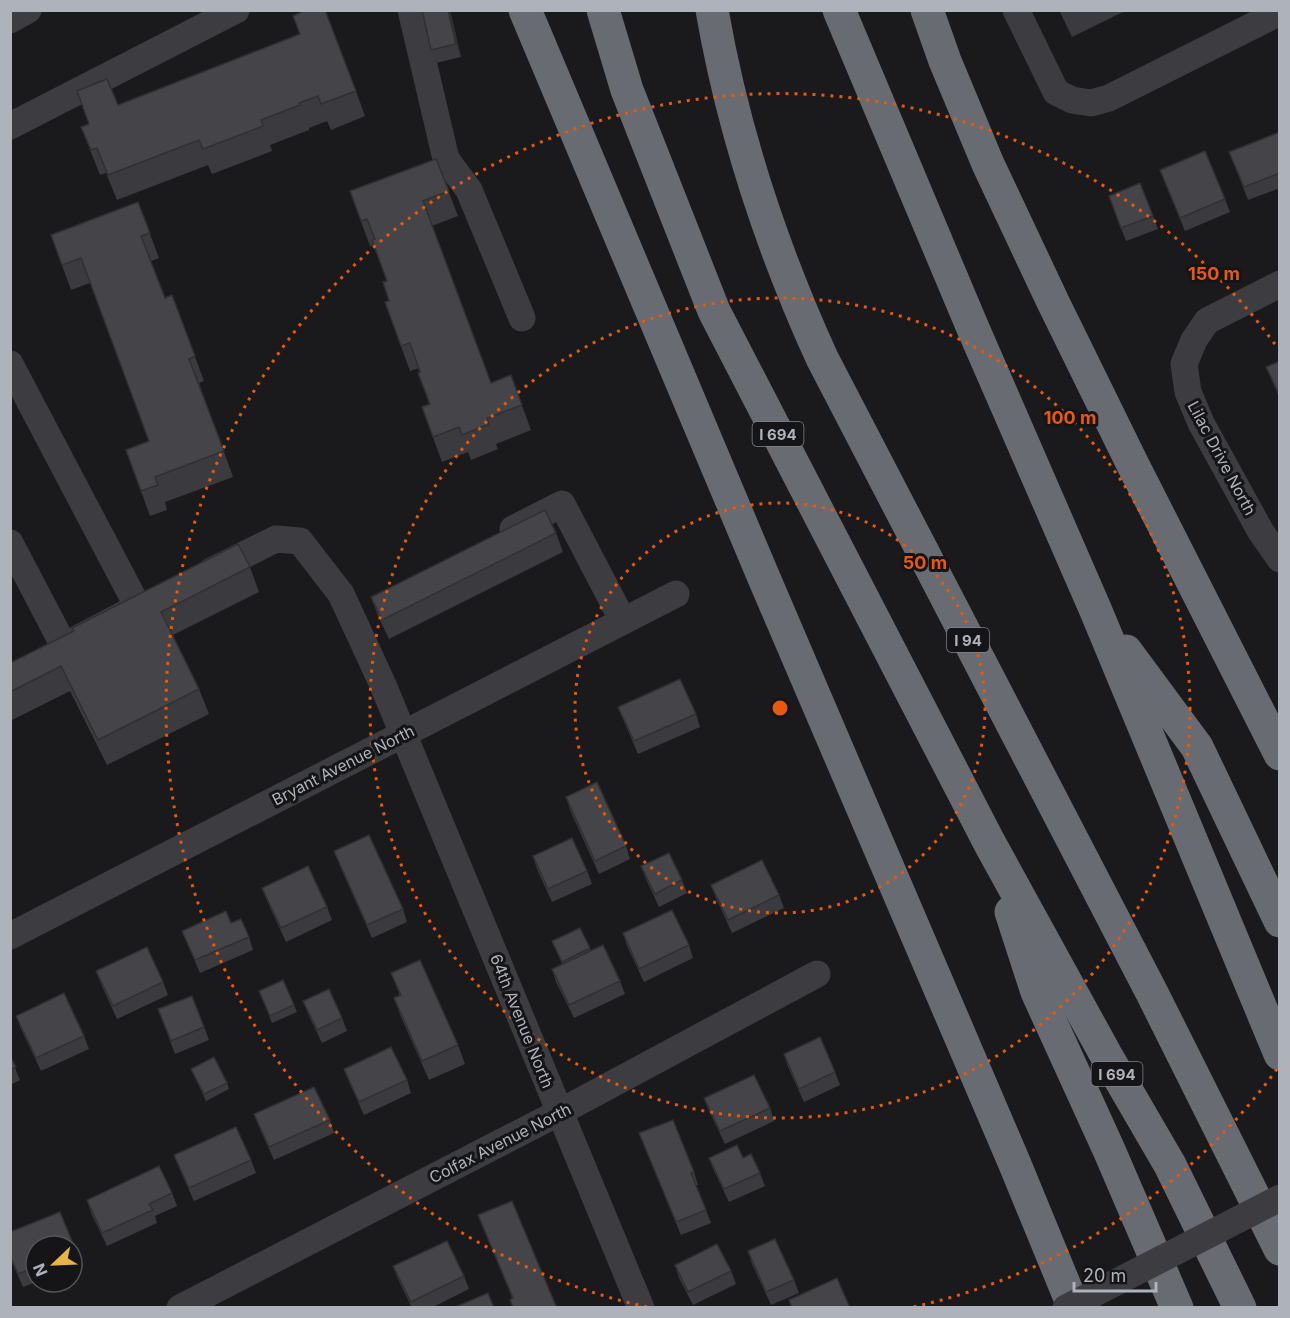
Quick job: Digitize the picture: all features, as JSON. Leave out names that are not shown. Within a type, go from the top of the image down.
[{"type":"highway","points":[[525,10],[1074,1308]]},
{"type":"highway","name":"I 694","points":[[603,10],[627,90],[714,310],[988,842],[1100,1045],[1170,1165],[1240,1308]]},
{"type":"highway","name":"I 94","points":[[712,10],[739,134],[752,179],[799,308],[822,358],[1152,993],[1280,1249]]},
{"type":"highway","points":[[839,10],[1096,611],[1280,1054]]},
{"type":"highway","points":[[927,10],[945,61],[988,164],[1053,302],[1280,754]]},
{"type":"highway","points":[[1096,611],[1197,747],[1280,921]]},
{"type":"highway","points":[[988,842],[1036,992],[1178,1308]]},
{"type":"highway","points":[[894,882],[1095,1308]]},
{"type":"highway","points":[[1233,942],[1280,1034]]},
{"type":"street","points":[[10,20],[28,10]]},
{"type":"street","points":[[10,126],[236,10]]},
{"type":"street","points":[[411,10],[446,159],[470,190],[522,318]]},
{"type":"street","points":[[1016,10],[1056,92],[1072,100],[1091,103],[1109,98],[1280,12]]},
{"type":"street","name":"Lilac Drive North","points":[[1280,284],[1207,321],[1194,340],[1184,364],[1188,392],[1201,423],[1261,532],[1280,558]]},
{"type":"street","points":[[10,364],[148,602],[55,651],[10,543]]},
{"type":"street","points":[[488,542],[562,504],[623,621]]},
{"type":"street","name":"64th Avenue North","points":[[191,581],[276,539],[300,540],[341,594],[360,608],[383,685],[641,1308]]},
{"type":"street","name":"Bryant Avenue North","points":[[10,936],[676,594]]},
{"type":"street","name":"Colfax Avenue North","points":[[180,1308],[560,1112],[818,974]]},
{"type":"street","points":[[1066,1308],[1280,1197]]},
{"type":"building","points":[[306,10],[325,10],[356,91],[321,104],[318,96],[261,120],[263,126],[203,149],[199,140],[108,175],[97,148],[91,150],[81,127],[89,124],[77,91],[107,79],[118,105],[300,34],[293,16]]},
{"type":"building","points":[[422,10],[448,10],[456,44],[431,50]]},
{"type":"building","points":[[1280,132],[1280,173],[1244,187],[1229,152]]},
{"type":"building","points":[[1205,151],[1225,199],[1180,218],[1160,170]]},
{"type":"building","points":[[436,159],[449,191],[423,201],[491,383],[511,375],[522,405],[487,418],[489,424],[462,435],[459,427],[433,437],[422,407],[430,404],[418,373],[420,372],[410,343],[401,346],[385,302],[389,301],[383,282],[387,281],[372,240],[375,239],[367,219],[361,221],[350,191]]},
{"type":"building","points":[[1140,183],[1153,216],[1121,228],[1109,196]]},
{"type":"building","points":[[138,202],[150,233],[141,236],[165,298],[172,295],[195,356],[189,359],[224,451],[155,477],[158,485],[141,491],[126,450],[149,441],[81,258],[62,265],[51,235]]},
{"type":"building","points":[[1280,361],[1280,394],[1279,394],[1266,367]]},
{"type":"building","points":[[545,510],[556,533],[382,620],[371,597]]},
{"type":"building","points":[[238,544],[250,567],[161,612],[199,689],[98,740],[61,666],[10,692],[10,663],[74,631],[72,628]]},
{"type":"building","points":[[680,679],[696,714],[634,741],[618,707]]},
{"type":"building","points":[[597,782],[626,846],[595,861],[566,797]]},
{"type":"building","points":[[369,835],[403,909],[367,925],[334,851]]},
{"type":"building","points":[[572,838],[587,871],[548,889],[533,856]]},
{"type":"building","points":[[669,853],[682,880],[655,894],[641,866]]},
{"type":"building","points":[[762,860],[779,895],[728,920],[711,885]]},
{"type":"building","points":[[308,866],[327,907],[281,928],[262,888]]},
{"type":"building","points":[[672,910],[689,945],[639,969],[623,933]]},
{"type":"building","points":[[226,911],[231,923],[241,919],[249,937],[195,960],[182,931]]},
{"type":"building","points":[[580,928],[590,948],[562,962],[552,941]]},
{"type":"building","points":[[603,945],[620,981],[569,1005],[552,969]]},
{"type":"building","points":[[147,947],[163,982],[113,1006],[96,971]]},
{"type":"building","points":[[420,960],[458,1045],[422,1061],[394,998],[401,995],[391,973]]},
{"type":"building","points":[[283,980],[294,1005],[270,1016],[259,991]]},
{"type":"building","points":[[329,989],[342,1018],[317,1030],[303,1001]]},
{"type":"building","points":[[64,993],[84,1036],[36,1058],[16,1016]]},
{"type":"building","points":[[192,996],[204,1027],[171,1041],[158,1009]]},
{"type":"building","points":[[820,1037],[835,1072],[799,1089],[784,1054]]},
{"type":"building","points":[[391,1047],[407,1080],[359,1102],[344,1069]]},
{"type":"building","points":[[10,1056],[16,1067],[10,1070]]},
{"type":"building","points":[[214,1057],[227,1083],[204,1094],[191,1069]]},
{"type":"building","points":[[754,1075],[770,1108],[720,1131],[704,1098]]},
{"type":"building","points":[[314,1087],[330,1120],[269,1147],[254,1114]]},
{"type":"building","points":[[673,1120],[694,1172],[691,1173],[706,1210],[676,1222],[639,1133]]},
{"type":"building","points":[[236,1127],[251,1160],[189,1188],[174,1155]]},
{"type":"building","points":[[737,1145],[743,1158],[751,1154],[760,1173],[724,1189],[709,1158]]},
{"type":"building","points":[[159,1166],[172,1193],[149,1204],[153,1210],[102,1233],[87,1200]]},
{"type":"building","points":[[512,1201],[556,1306],[553,1308],[513,1308],[510,1300],[513,1298],[478,1215]]},
{"type":"building","points":[[60,1212],[69,1234],[24,1234],[24,1272],[18,1274],[10,1256],[10,1232]]},
{"type":"building","points":[[775,1239],[794,1280],[766,1292],[748,1251]]},
{"type":"building","points":[[447,1241],[464,1276],[411,1302],[393,1266]]},
{"type":"building","points":[[717,1244],[731,1271],[688,1292],[675,1265]]},
{"type":"building","points":[[837,1278],[850,1308],[792,1308],[789,1300]]},
{"type":"building","points":[[488,1293],[494,1308],[453,1308]]}]
